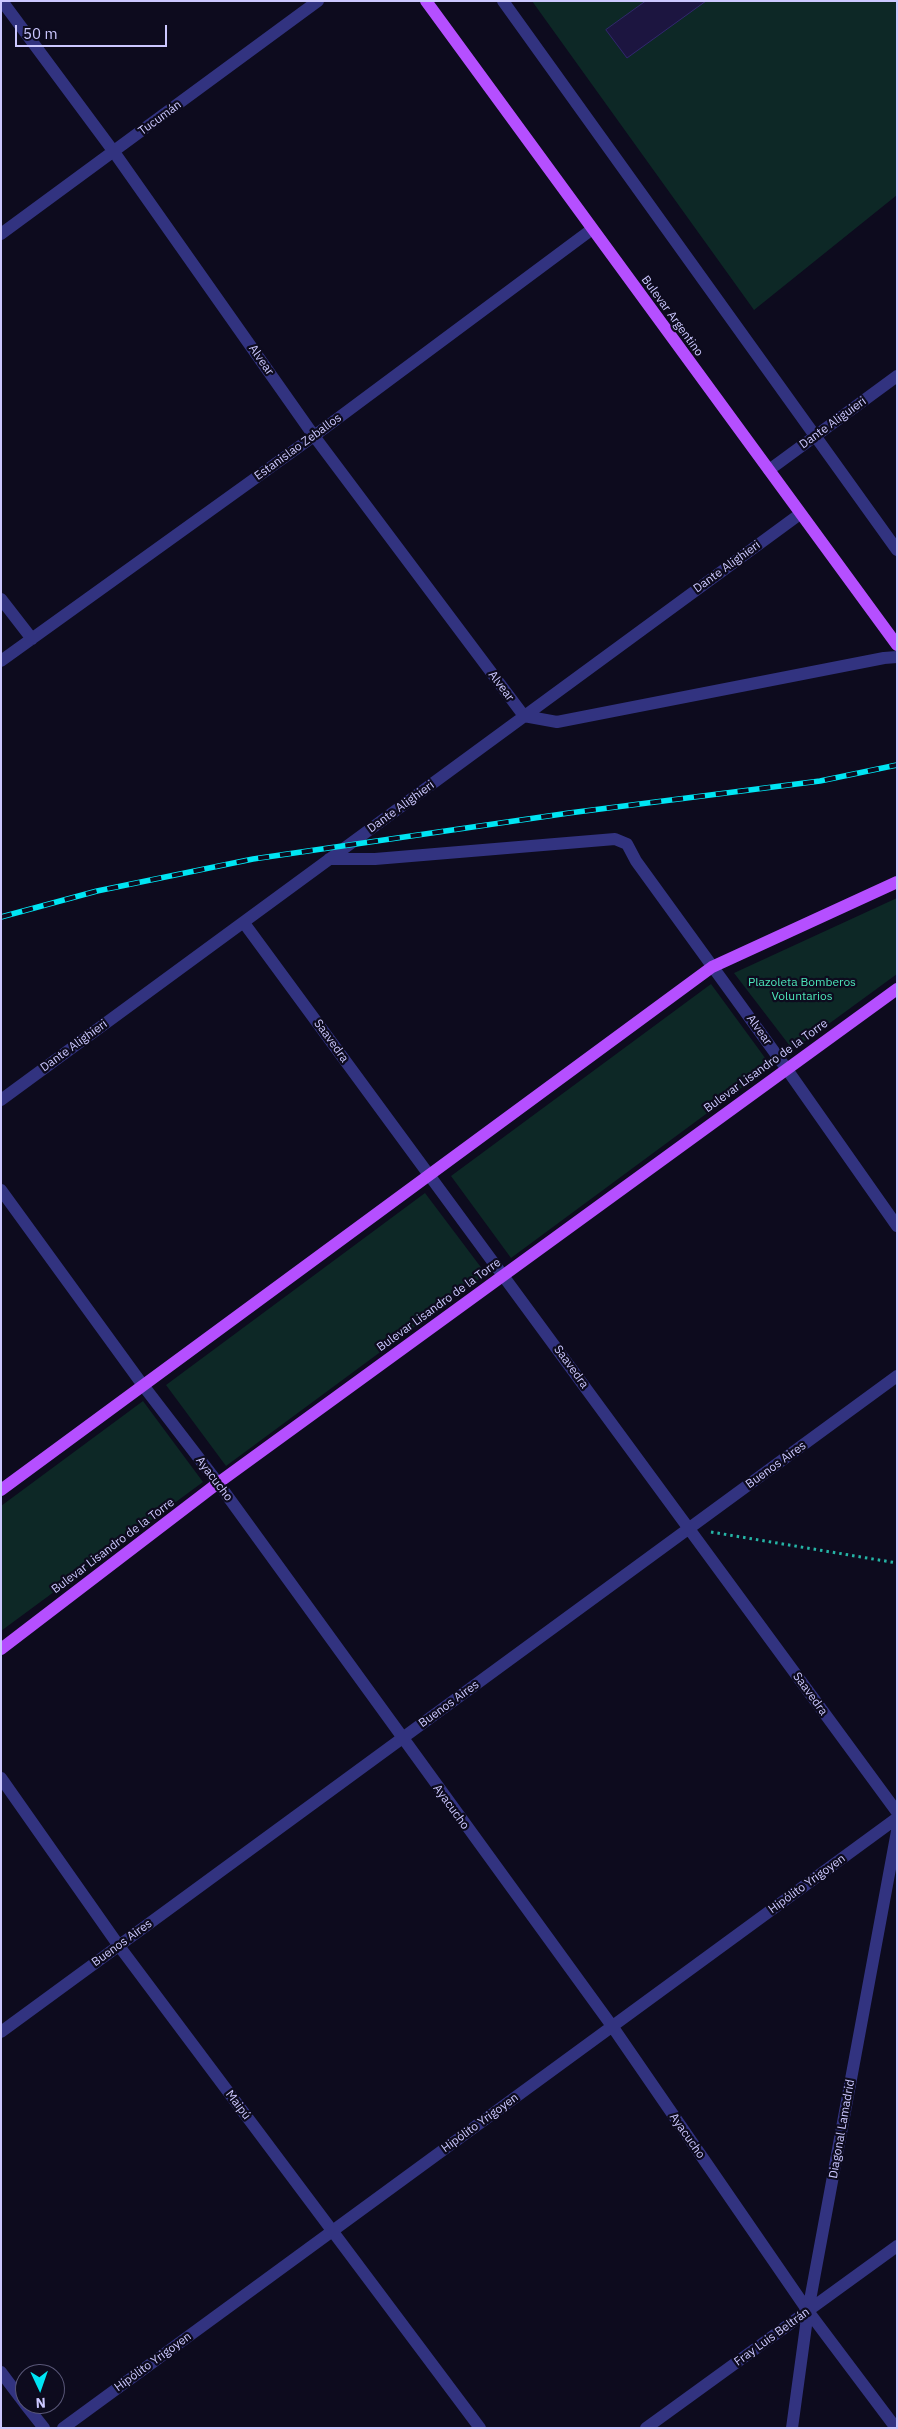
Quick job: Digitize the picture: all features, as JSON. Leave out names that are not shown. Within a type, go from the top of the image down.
[{"type":"main road","name":"Bulevar Argentino","points":[[426,1],[591,230],[897,645]]},
{"type":"main road","points":[[1,1490],[142,1384],[712,968],[897,882]]},
{"type":"main road","name":"Bulevar Lisandro de la Torre","points":[[1,1649],[218,1483],[897,989]]},
{"type":"street","name":"Alvear","points":[[2,1],[114,152],[314,436],[524,716]]},
{"type":"street","name":"Tucumán","points":[[1,234],[318,1]]},
{"type":"street","points":[[503,1],[897,550]]},
{"type":"street","name":"Estanislao Zeballos","points":[[1,661],[314,436],[591,230]]},
{"type":"street","name":"Dante Aliguieri","points":[[768,470],[897,376]]},
{"type":"street","name":"Dante Alighieri","points":[[1,1100],[800,514]]},
{"type":"street","points":[[1,599],[32,639]]},
{"type":"street","points":[[524,716],[558,722],[897,657]]},
{"type":"street","name":"Alvear","points":[[329,859],[375,859],[615,839],[627,844],[636,861],[786,1068],[897,1226]]},
{"type":"street","name":"Saavedra","points":[[244,923],[897,1812]]},
{"type":"street","name":"Ayacucho","points":[[1,1190],[142,1384],[218,1483],[612,2026],[808,2311],[896,2428]]},
{"type":"street","name":"Buenos Aires","points":[[1,2032],[897,1376]]},
{"type":"street","name":"Maipú","points":[[1,1778],[119,1946],[480,2428]]},
{"type":"street","name":"Hipólito Yrigoyen","points":[[63,2428],[897,1818]]},
{"type":"street","name":"Diagonal Lamadrid","points":[[792,2428],[808,2311],[897,1832]]},
{"type":"street","name":"Fray Luis Beltrán","points":[[646,2428],[897,2246]]},
{"type":"street","points":[[1,2372],[15,2391]]},
{"type":"street","points":[[33,2414],[44,2428]]},
{"type":"path","points":[[689,1528],[897,1563]]},
{"type":"green space","points":[[532,1],[897,1],[897,195],[754,310]]},
{"type":"green space","name":"Plazoleta Bomberos Voluntarios","points":[[897,898],[897,974],[793,1050],[734,973]]},
{"type":"green space","points":[[711,984],[771,1066],[511,1258],[451,1176]]},
{"type":"green space","points":[[425,1193],[486,1274],[226,1466],[166,1385]]},
{"type":"green space","points":[[143,1401],[203,1482],[1,1631],[1,1506]]},
{"type":"building","points":[[646,1],[706,1],[627,58],[606,30]]},
{"type":"railway","points":[[1,917],[97,891],[253,859],[569,813],[820,781],[897,765]]}]
